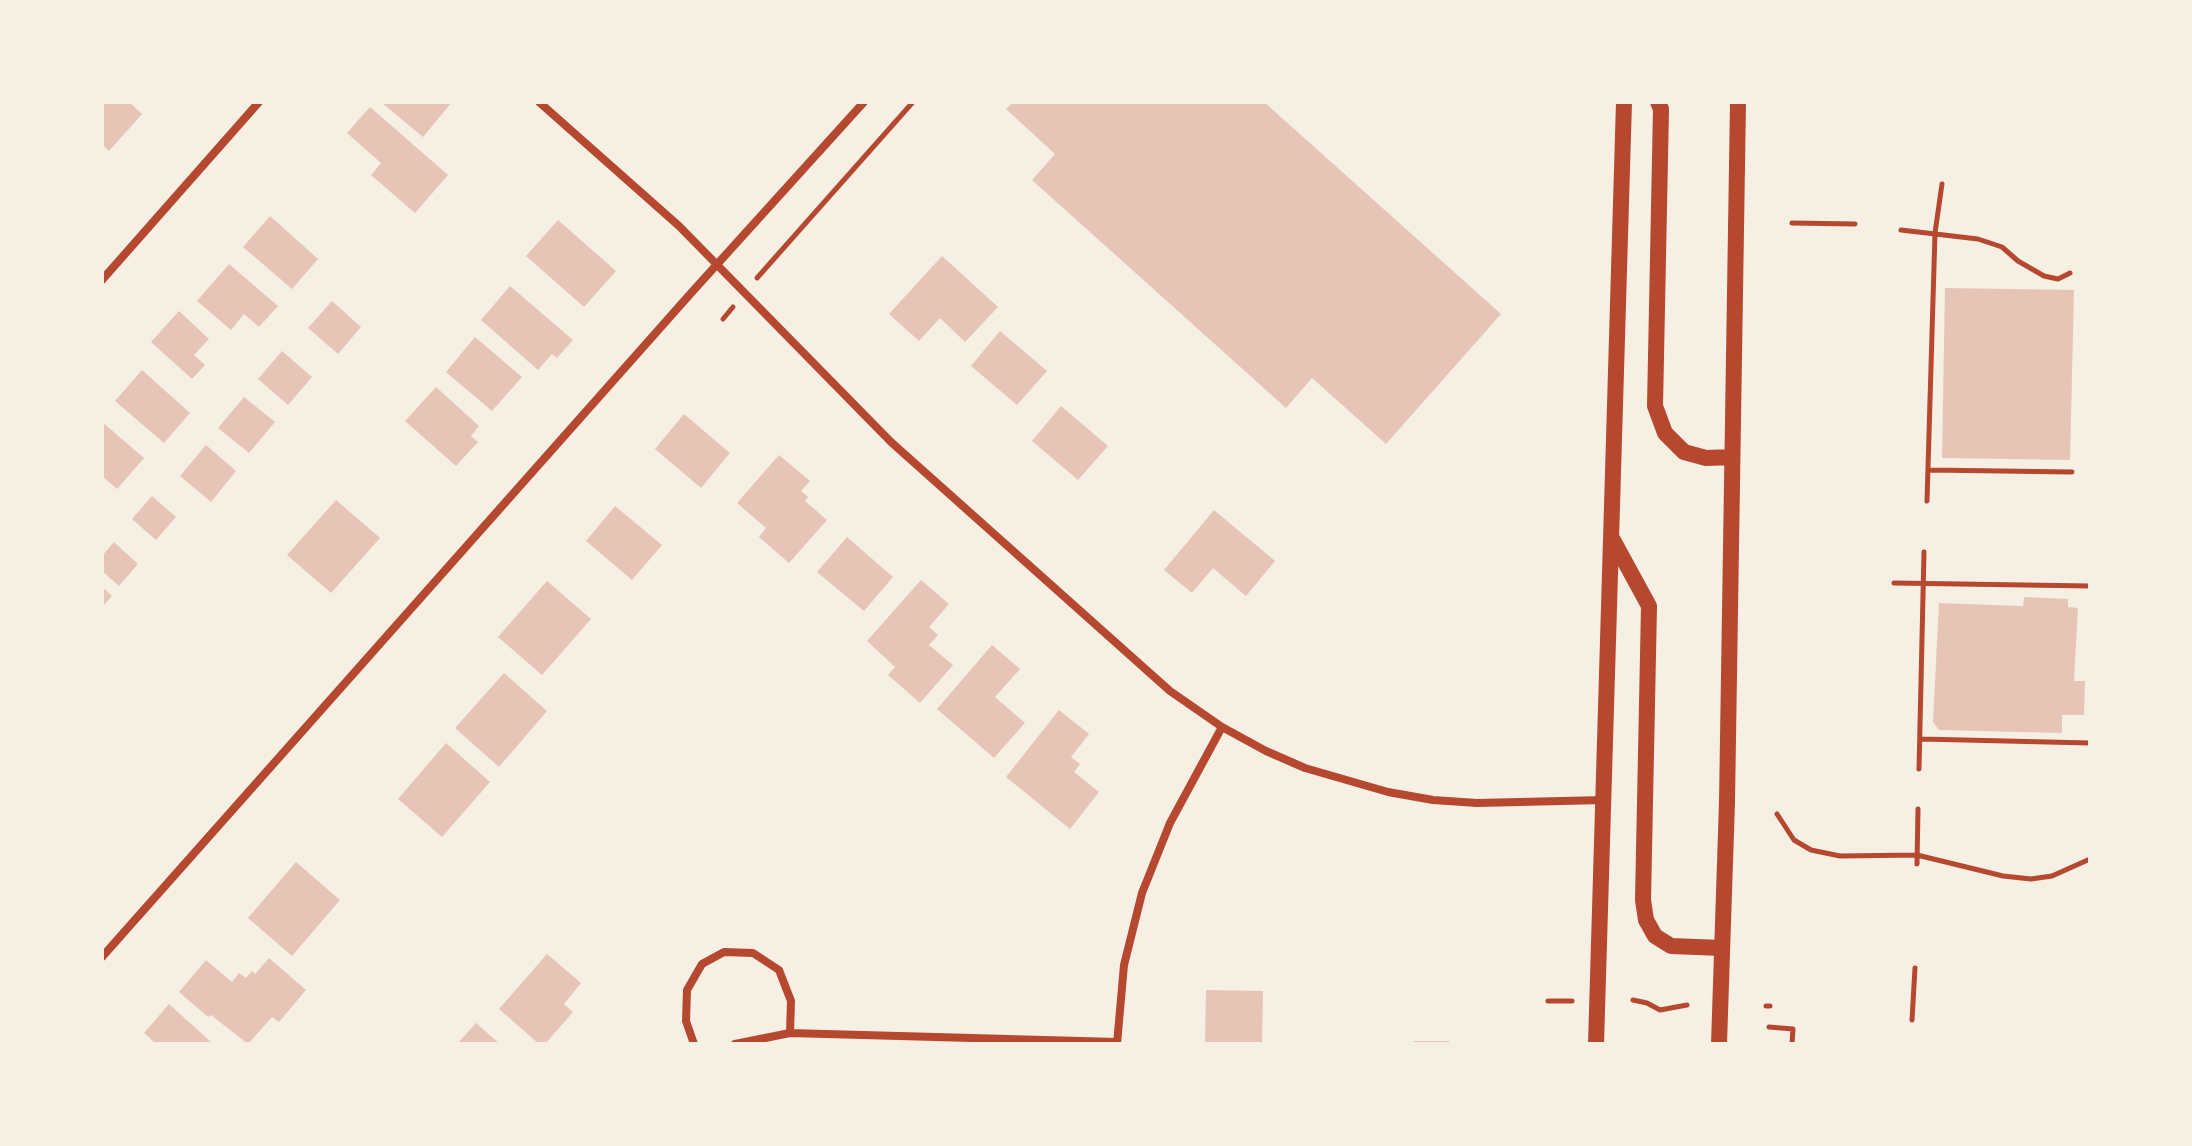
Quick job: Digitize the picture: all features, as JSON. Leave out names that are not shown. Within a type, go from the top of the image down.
[{"type":"main road","points":[[1596,1044],[1624,102]]},
{"type":"main road","points":[[1658,102],[1661,109],[1655,406],[1665,433],[1684,452],[1706,458],[1732,457]]},
{"type":"main road","points":[[1719,1044],[1727,802],[1736,106]]},
{"type":"main road","points":[[1612,538],[1649,606],[1643,900],[1646,920],[1655,936],[1671,946],[1722,948]]},
{"type":"street","points":[[102,280],[259,102]]},
{"type":"street","points":[[539,102],[679,226],[891,442],[1170,691],[1222,727],[1305,768],[1388,792],[1433,800],[1477,803],[1604,800]]},
{"type":"street","points":[[102,957],[864,102]]},
{"type":"street","points":[[735,1044],[790,1033],[1117,1043],[1124,965],[1142,893],[1170,823],[1222,727]]},
{"type":"street","points":[[694,1044],[686,1021],[687,990],[702,964],[724,952],[753,953],[779,970],[791,1001],[790,1033]]},
{"type":"path","points":[[760,275],[913,102]]},
{"type":"path","points":[[1927,501],[1935,233],[1942,184]]},
{"type":"path","points":[[1792,223],[1855,224]]},
{"type":"path","points":[[1901,230],[1978,239],[2002,247],[2018,261],[2044,276],[2058,279],[2070,273]]},
{"type":"path","points":[[1930,470],[2072,472]]},
{"type":"path","points":[[1919,769],[1924,552]]},
{"type":"path","points":[[1894,583],[2090,586]]},
{"type":"path","points":[[1921,739],[2090,743]]},
{"type":"path","points":[[1917,864],[1918,809]]},
{"type":"path","points":[[1777,814],[1794,840],[1811,850],[1840,856],[1917,855],[2003,876],[2031,879],[2052,876],[2090,859]]},
{"type":"path","points":[[1912,1020],[1915,968]]},
{"type":"path","points":[[1633,1000],[1660,1010],[1687,1005]]},
{"type":"path","points":[[1548,1001],[1573,1001]]},
{"type":"path","points":[[1769,1027],[1793,1029],[1792,1044]]},
{"type":"building","points":[[102,102],[129,102],[142,114],[109,151],[102,144]]},
{"type":"building","points":[[381,102],[452,102],[423,137]]},
{"type":"building","points":[[1013,102],[1264,102],[1501,314],[1386,444],[1312,378],[1286,408],[1032,180],[1055,154],[1006,109]]},
{"type":"building","points":[[370,107],[448,175],[415,213],[371,175],[381,163],[347,133]]},
{"type":"building","points":[[270,216],[318,259],[292,289],[243,247]]},
{"type":"building","points":[[558,220],[616,271],[584,307],[526,256]]},
{"type":"building","points":[[942,256],[998,307],[965,342],[940,318],[919,341],[889,314]]},
{"type":"building","points":[[229,264],[278,306],[259,327],[244,314],[231,330],[197,301]]},
{"type":"building","points":[[510,286],[573,340],[557,358],[552,354],[538,370],[481,320]]},
{"type":"building","points":[[1945,288],[2074,290],[2070,460],[1942,458]]},
{"type":"building","points":[[332,301],[361,327],[338,354],[308,328]]},
{"type":"building","points":[[179,311],[209,339],[194,355],[205,365],[192,379],[151,342]]},
{"type":"building","points":[[1000,331],[1047,371],[1017,405],[971,366]]},
{"type":"building","points":[[475,337],[522,377],[492,411],[446,372]]},
{"type":"building","points":[[282,351],[312,377],[288,405],[258,379]]},
{"type":"building","points":[[142,370],[190,413],[164,443],[115,401]]},
{"type":"building","points":[[436,387],[479,426],[471,436],[478,442],[456,466],[405,421]]},
{"type":"building","points":[[244,397],[275,422],[249,453],[218,428]]},
{"type":"building","points":[[1061,406],[1108,446],[1078,480],[1032,441]]},
{"type":"building","points":[[684,414],[730,453],[701,488],[655,449]]},
{"type":"building","points":[[102,422],[144,458],[117,489],[102,476]]},
{"type":"building","points":[[206,445],[236,471],[211,502],[180,476]]},
{"type":"building","points":[[779,455],[810,481],[801,491],[808,497],[805,501],[827,520],[789,563],[759,537],[766,528],[737,503]]},
{"type":"building","points":[[152,496],[176,517],[156,540],[132,519]]},
{"type":"building","points":[[336,500],[380,538],[331,593],[287,555]]},
{"type":"building","points":[[615,506],[662,545],[632,580],[586,541]]},
{"type":"building","points":[[1214,510],[1275,561],[1246,596],[1213,568],[1192,593],[1164,570]]},
{"type":"building","points":[[847,537],[893,577],[864,611],[817,572]]},
{"type":"building","points":[[114,542],[138,564],[119,586],[102,571],[102,556]]},
{"type":"building","points":[[921,580],[949,604],[929,627],[938,635],[929,645],[953,665],[920,703],[888,675],[895,667],[867,641]]},
{"type":"building","points":[[547,581],[591,619],[542,675],[498,637]]},
{"type":"building","points":[[102,587],[112,596],[102,607]]},
{"type":"building","points":[[2024,597],[2068,599],[2068,607],[2078,608],[2074,681],[2085,681],[2084,715],[2062,715],[2062,733],[1939,730],[1933,722],[1939,603],[2023,606]]},
{"type":"building","points":[[992,645],[1020,669],[995,697],[1025,723],[994,758],[937,709]]},
{"type":"building","points":[[504,673],[547,711],[499,767],[455,728]]},
{"type":"building","points":[[1059,710],[1089,734],[1071,757],[1080,764],[1074,772],[1099,792],[1070,829],[1006,777]]},
{"type":"building","points":[[446,743],[490,782],[442,837],[398,799]]},
{"type":"building","points":[[296,862],[340,900],[292,956],[248,918]]},
{"type":"building","points":[[547,954],[581,983],[564,1004],[573,1012],[545,1044],[539,1044],[499,1009]]},
{"type":"building","points":[[269,958],[306,990],[279,1022],[272,1017],[248,1044],[211,1015],[208,1017],[179,992],[206,960],[232,982],[239,973],[246,978],[252,971],[255,974]]},
{"type":"building","points":[[1206,990],[1263,991],[1262,1044],[1205,1044]]},
{"type":"building","points":[[169,1004],[211,1042],[152,1044],[154,1042],[144,1033]]},
{"type":"building","points":[[476,1023],[500,1044],[457,1044]]},
{"type":"building","points":[[1414,1041],[1449,1041],[1449,1044],[1414,1044]]}]
